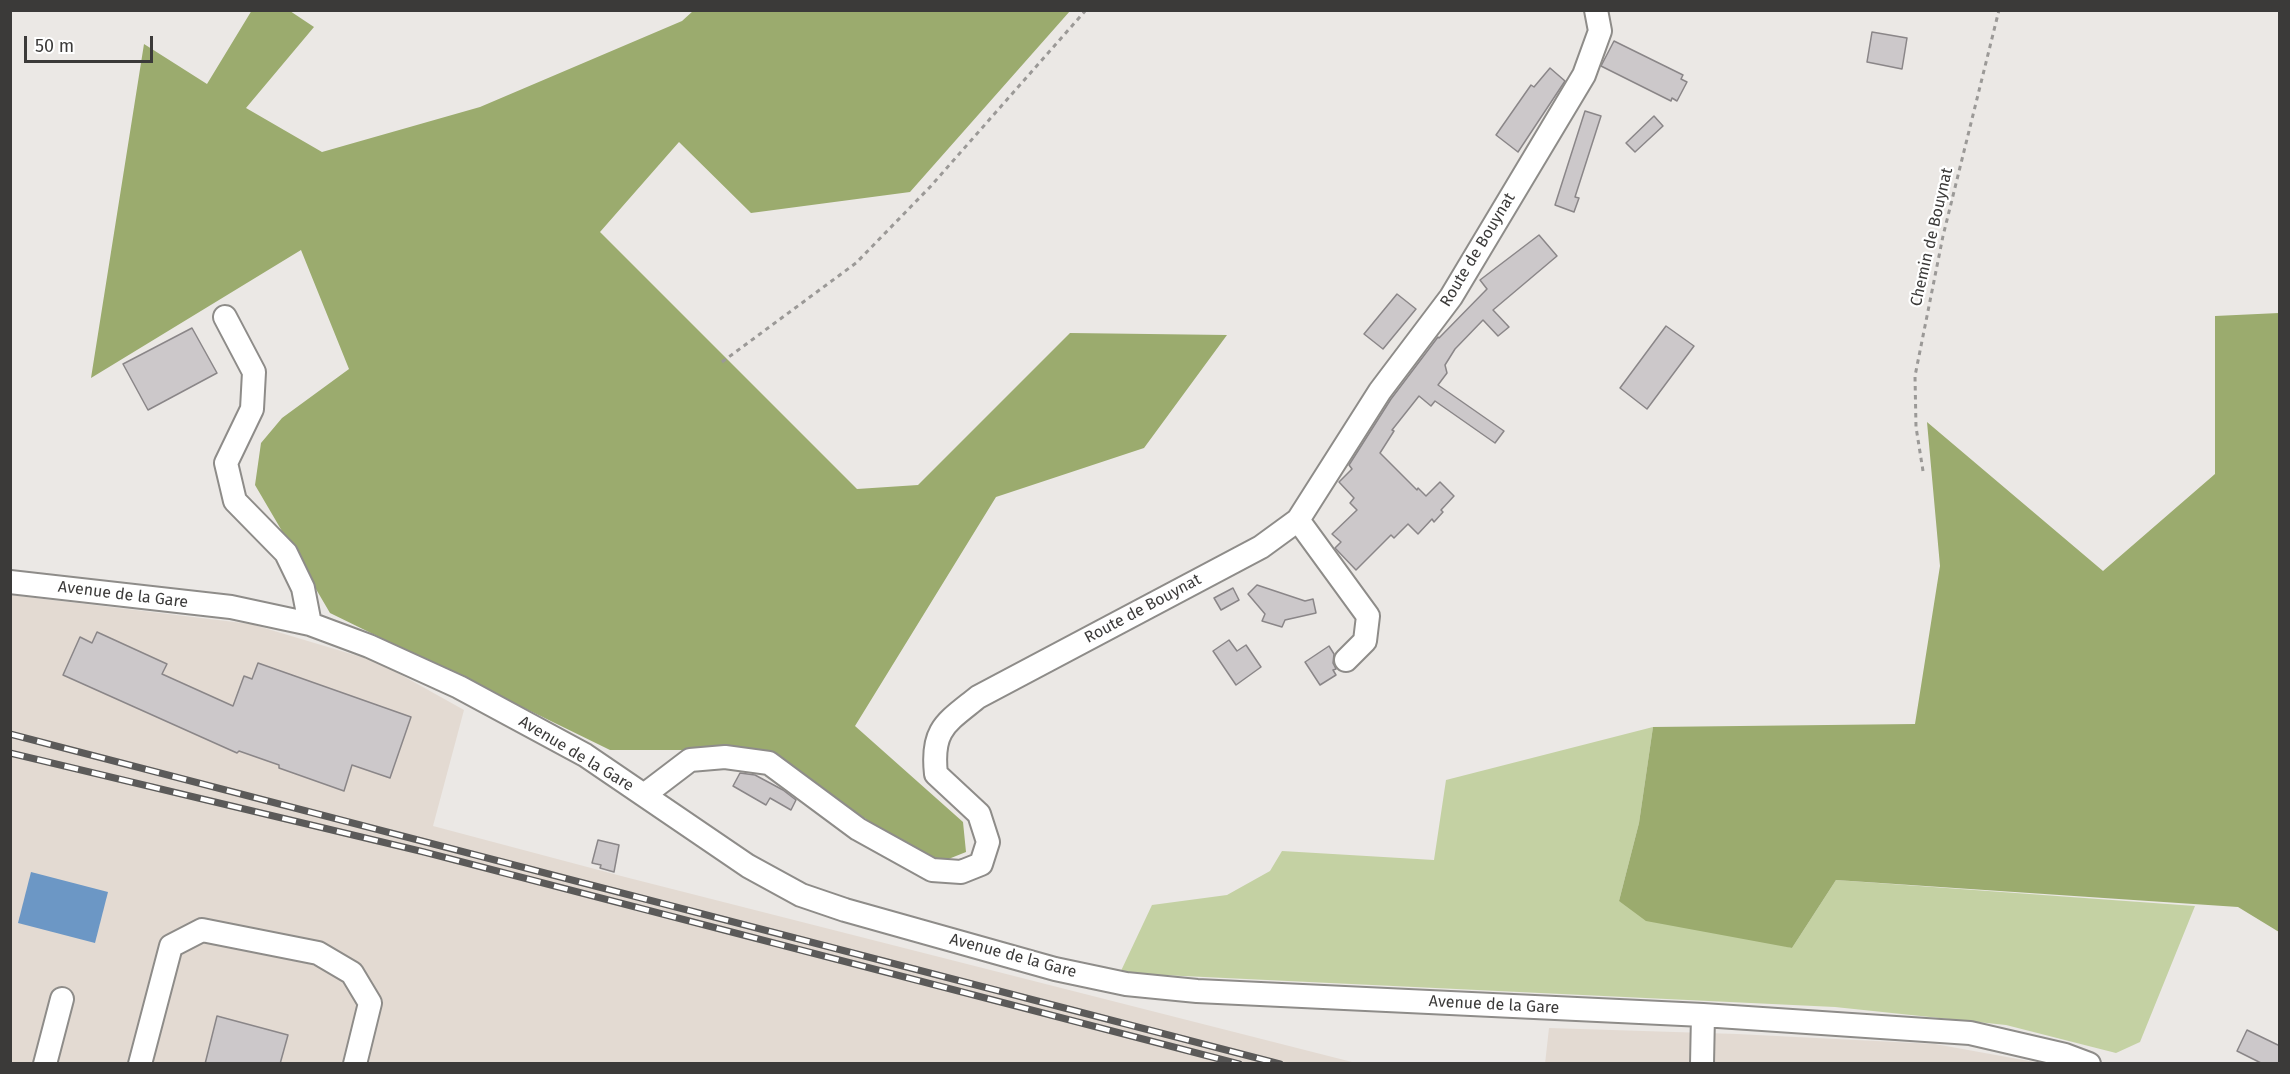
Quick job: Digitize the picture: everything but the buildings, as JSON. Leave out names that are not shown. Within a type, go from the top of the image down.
[{"type":"street","name":"Route de Bouynat","points":[[644,795],[690,760],[725,757],[769,763],[858,829],[932,870],[961,872],[981,864],[988,842],[979,814],[936,774],[934,751],[943,725],[978,697],[1260,547],[1298,520],[1380,391],[1451,297],[1584,75],[1600,31],[1596,10]]},
{"type":"street","points":[[225,316],[254,372],[252,409],[226,463],[235,501],[286,553],[303,588],[310,624]]},
{"type":"street","points":[[1298,520],[1368,616],[1365,641],[1346,660]]},
{"type":"street","name":"Avenue de la Gare","points":[[10,582],[231,608],[310,624],[369,646],[459,687],[585,755],[748,866],[801,895],[845,910],[1044,966],[1116,982],[1197,991],[1702,1015],[1970,1033],[2065,1055],[2089,1064]]},
{"type":"street","points":[[140,1064],[171,946],[202,930],[318,953],[352,973],[370,1003],[355,1064]]},
{"type":"street","points":[[45,1064],[62,999]]},
{"type":"street","points":[[1702,1015],[1702,1064]]},
{"type":"path","points":[[722,362],[856,263],[930,187],[1086,10]]},
{"type":"path","name":"Chemin de Bouynat","points":[[1923,471],[1916,427],[1915,376],[1943,236],[1999,10]]},
{"type":"shaded area","points":[[11,595],[251,624],[378,662],[464,710],[433,826],[1356,1063],[11,1064]]},
{"type":"shaded area","points":[[1549,1028],[1935,1044],[2040,1063],[1545,1064]]},
{"type":"green space","points":[[252,10],[290,11],[314,27],[246,108],[322,152],[480,107],[682,21],[693,11],[1070,11],[910,192],[751,213],[679,142],[600,232],[857,489],[918,485],[1070,333],[1227,335],[1144,448],[996,497],[855,726],[963,822],[966,852],[946,860],[917,854],[765,750],[610,750],[330,613],[255,485],[261,443],[282,418],[349,369],[301,250],[91,378],[144,44],[207,84]]},
{"type":"green space","points":[[2279,313],[2279,932],[2238,907],[1836,880],[1792,948],[1646,921],[1619,901],[1639,823],[1653,727],[1915,724],[1940,566],[1927,422],[2103,571],[2215,474],[2215,316]]},
{"type":"green space","points":[[1653,727],[1639,823],[1619,901],[1792,948],[1836,880],[2195,906],[2140,1042],[2116,1053],[2006,1025],[1835,1007],[1120,973],[1152,905],[1227,895],[1270,871],[1282,851],[1434,860],[1446,780]]},
{"type":"water","points":[[31,872],[108,892],[95,943],[18,923]]},
{"type":"railway","points":[[10,734],[1280,1064]]},
{"type":"railway","points":[[10,753],[424,852],[1239,1064]]}]
